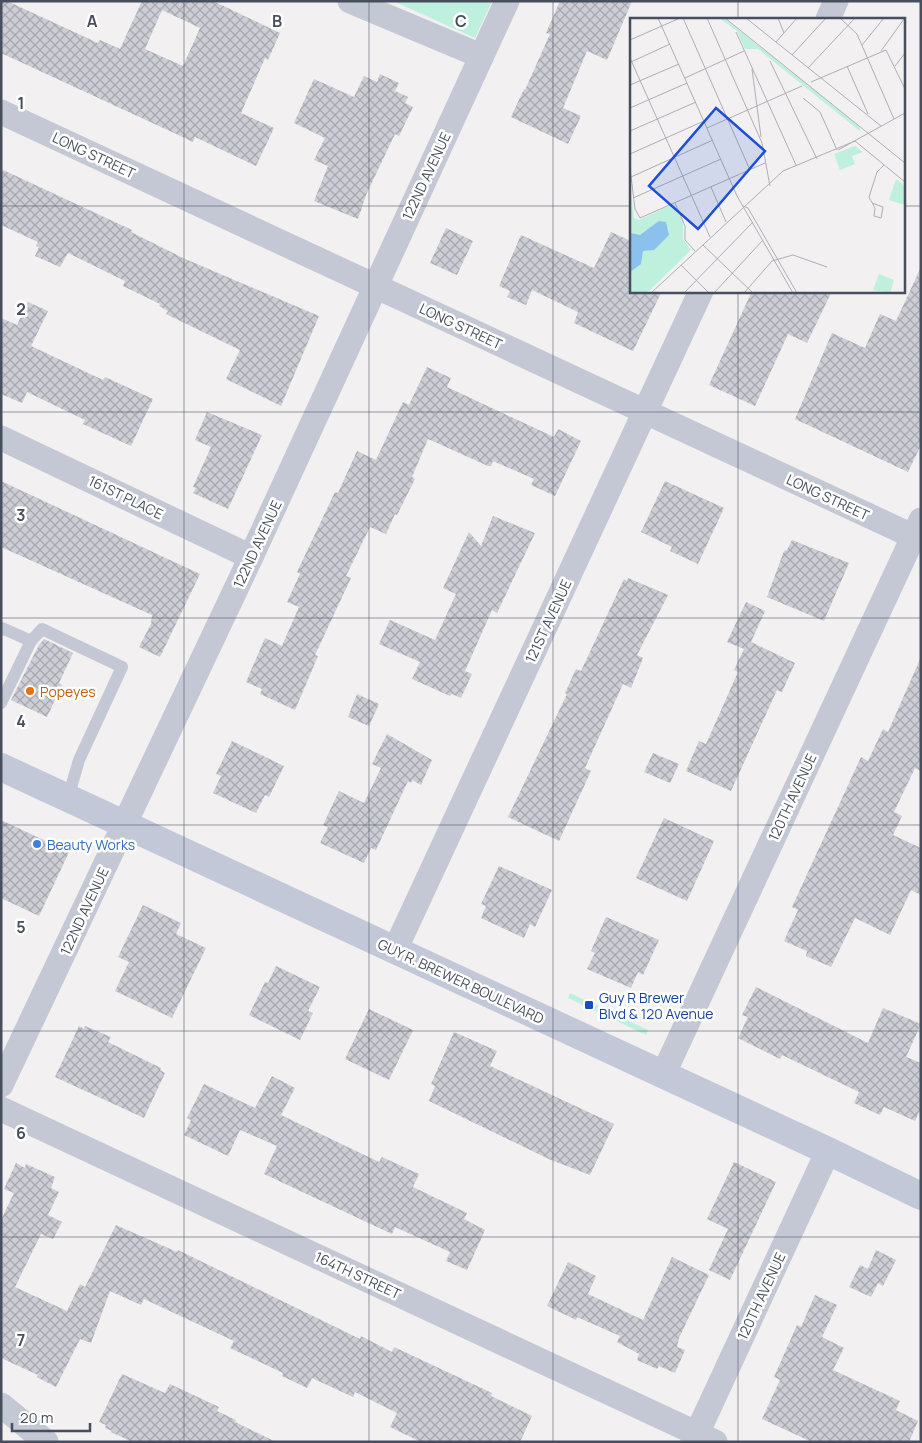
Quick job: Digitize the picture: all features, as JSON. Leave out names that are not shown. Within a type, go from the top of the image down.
[{"type":"main road","name":"GUY R. BREWER BOULEVARD","points":[[1,767],[828,1150],[921,1196]]},
{"type":"street","points":[[350,1],[481,56]]},
{"type":"street","name":"122ND AVENUE","points":[[1,1085],[251,557],[507,1]]},
{"type":"street","points":[[828,18],[836,1]]},
{"type":"street","name":"LONG STREET","points":[[1,112],[645,412],[918,532]]},
{"type":"street","name":"121ST AVENUE","points":[[395,950],[701,292]]},
{"type":"street","name":"161ST PLACE","points":[[1,438],[251,557]]},
{"type":"street","name":"120TH AVENUE","points":[[664,1075],[918,532]]},
{"type":"street","name":"164TH STREET","points":[[1,1109],[701,1439]]},
{"type":"street","name":"120TH AVENUE","points":[[701,1439],[828,1150]]},
{"type":"street","points":[[1,1405],[46,1442]]},
{"type":"lane","points":[[1,630],[2,628],[31,640]]},
{"type":"lane","points":[[1,703],[31,640],[42,629],[122,667],[79,760],[68,798]]},
{"type":"green space","points":[[393,1],[492,1],[475,38]]},
{"type":"green space","points":[[570,993],[648,1030],[646,1035],[568,998]]},
{"type":"building","points":[[1,1],[7,1],[98,43],[100,40],[120,49],[142,1],[213,1],[280,33],[268,60],[265,58],[241,113],[274,128],[256,166],[195,137],[193,142],[1,53]],"holes":[[[162,10],[200,28],[183,66],[145,49]]]},
{"type":"building","points":[[560,1],[632,1],[607,60],[587,51],[563,108],[581,116],[568,144],[511,117],[550,34],[546,33]]},
{"type":"building","points":[[380,74],[399,83],[395,91],[408,97],[405,103],[413,107],[399,136],[395,134],[366,195],[358,219],[314,201],[328,166],[314,160],[325,138],[294,123],[314,79],[354,97],[364,76],[377,82]]},
{"type":"building","points":[[1,169],[132,230],[131,232],[183,258],[319,316],[281,406],[226,379],[240,350],[166,314],[168,311],[159,306],[160,304],[123,286],[125,281],[68,253],[60,267],[35,256],[39,247],[36,246],[38,242],[1,225]]},
{"type":"building","points":[[446,228],[473,241],[457,275],[430,263]]},
{"type":"building","points":[[611,232],[630,241],[630,292],[662,292],[633,351],[574,323],[578,312],[532,290],[526,305],[507,297],[510,291],[499,286],[521,235],[594,268]]},
{"type":"building","points":[[921,267],[921,445],[908,472],[795,419],[832,333],[865,348],[880,314],[896,321]]},
{"type":"building","points":[[752,292],[832,292],[807,343],[788,334],[755,406],[709,385]]},
{"type":"building","points":[[28,302],[48,311],[31,346],[103,380],[105,377],[153,399],[131,446],[83,424],[85,420],[27,392],[22,403],[1,394],[1,318],[17,325]]},
{"type":"building","points":[[427,367],[451,378],[447,387],[554,437],[558,429],[581,441],[555,496],[531,485],[534,479],[493,461],[491,466],[488,466],[428,439],[412,477],[415,479],[386,534],[370,527],[346,576],[351,578],[315,655],[318,656],[295,710],[260,694],[262,689],[246,682],[265,638],[282,646],[299,607],[287,602],[300,574],[297,572],[335,492],[338,493],[357,451],[376,460],[403,402],[409,405]]},
{"type":"building","points":[[207,412],[262,435],[228,509],[193,493],[196,488],[193,487],[211,447],[195,440]]},
{"type":"building","points":[[1,481],[200,574],[160,657],[139,647],[151,624],[152,615],[1,547]]},
{"type":"building","points":[[665,481],[724,508],[698,564],[670,551],[672,547],[641,532]]},
{"type":"building","points":[[493,516],[535,533],[497,613],[492,610],[465,671],[472,674],[461,698],[452,694],[450,696],[412,679],[420,662],[379,644],[390,620],[435,640],[456,594],[443,588],[469,532],[481,546]]},
{"type":"building","points":[[792,540],[849,563],[824,621],[767,597],[784,551],[787,550]]},
{"type":"building","points":[[628,578],[668,595],[637,655],[643,658],[631,688],[623,684],[585,768],[591,771],[559,841],[508,817],[567,694],[565,693],[576,669],[581,671],[624,579],[627,581]]},
{"type":"building","points":[[746,602],[765,611],[751,642],[795,663],[782,692],[777,690],[731,791],[686,771],[699,741],[706,744],[738,672],[734,670],[744,649],[727,642]]},
{"type":"building","points":[[44,639],[73,653],[59,683],[62,685],[47,717],[11,700],[39,645]]},
{"type":"building","points":[[921,657],[921,771],[915,768],[894,812],[902,816],[893,835],[921,848],[921,895],[911,890],[890,935],[855,918],[831,967],[806,956],[807,951],[784,941],[798,910],[792,907],[861,757],[868,761],[883,729],[888,732]]},
{"type":"building","points":[[357,694],[379,704],[369,726],[348,717]]},
{"type":"building","points":[[387,734],[432,760],[421,785],[412,780],[411,783],[408,781],[376,850],[371,848],[364,863],[320,843],[328,827],[323,825],[339,791],[364,803],[381,768],[372,764]]},
{"type":"building","points":[[232,741],[284,766],[269,797],[265,795],[256,813],[213,793],[221,776],[216,774]]},
{"type":"building","points":[[653,753],[679,764],[670,783],[644,772]]},
{"type":"building","points":[[664,818],[714,841],[687,901],[636,878]]},
{"type":"building","points":[[1,820],[69,852],[39,916],[1,898]]},
{"type":"building","points":[[499,866],[552,890],[535,927],[530,924],[524,938],[481,918],[486,906],[481,904]]},
{"type":"building","points":[[143,905],[181,923],[176,934],[206,948],[172,1018],[115,991],[129,962],[118,957]]},
{"type":"building","points":[[606,917],[659,940],[643,975],[638,972],[631,988],[587,969],[595,953],[591,951]]},
{"type":"building","points":[[276,966],[320,987],[308,1011],[313,1013],[300,1040],[249,1015],[265,982],[268,983]]},
{"type":"building","points":[[756,987],[868,1043],[883,1008],[921,1024],[906,1057],[921,1063],[921,1108],[915,1121],[884,1107],[880,1115],[854,1103],[859,1092],[782,1055],[780,1059],[738,1038],[748,1017],[742,1015]]},
{"type":"building","points":[[369,1009],[413,1030],[389,1080],[345,1059]]},
{"type":"building","points":[[79,1026],[84,1029],[85,1026],[111,1037],[108,1042],[161,1068],[160,1070],[165,1073],[144,1118],[55,1077]]},
{"type":"building","points":[[454,1032],[497,1051],[490,1066],[614,1124],[590,1175],[551,1160],[429,1101],[435,1086],[431,1084]]},
{"type":"building","points":[[272,1076],[295,1088],[281,1115],[379,1162],[382,1157],[419,1174],[413,1187],[467,1213],[464,1219],[485,1230],[467,1270],[446,1261],[450,1252],[395,1227],[392,1234],[264,1174],[277,1146],[240,1130],[228,1156],[184,1135],[191,1120],[187,1118],[204,1084],[255,1108]]},
{"type":"building","points":[[734,1162],[776,1182],[730,1280],[709,1270],[728,1229],[707,1219]]},
{"type":"building","points":[[16,1163],[25,1168],[26,1164],[55,1177],[51,1188],[59,1192],[48,1215],[62,1222],[53,1239],[41,1234],[15,1287],[67,1311],[80,1284],[85,1287],[116,1225],[177,1252],[178,1250],[360,1339],[361,1336],[392,1352],[394,1347],[492,1393],[491,1396],[532,1416],[520,1442],[421,1442],[390,1427],[397,1413],[355,1392],[353,1397],[312,1378],[307,1388],[282,1376],[283,1373],[230,1348],[234,1341],[144,1299],[141,1305],[110,1291],[91,1343],[80,1339],[56,1387],[37,1377],[38,1375],[1,1358],[1,1220],[14,1193],[4,1189]]},
{"type":"building","points":[[876,1250],[896,1260],[883,1286],[878,1283],[871,1297],[849,1287],[860,1265],[868,1269]]},
{"type":"building","points":[[672,1257],[709,1275],[679,1338],[677,1347],[685,1350],[675,1373],[659,1366],[657,1369],[637,1360],[639,1354],[617,1342],[620,1336],[577,1317],[576,1320],[547,1306],[568,1262],[596,1276],[588,1294],[643,1320]]},
{"type":"building","points":[[815,1295],[837,1305],[822,1337],[844,1348],[833,1370],[900,1401],[896,1410],[918,1421],[909,1442],[812,1442],[762,1419],[780,1380],[774,1377],[797,1325],[801,1327]]},
{"type":"building","points":[[122,1374],[165,1393],[170,1384],[219,1407],[217,1411],[276,1442],[132,1442],[111,1432],[105,1428],[106,1425],[99,1422]]},
{"type":"place","name":"Popeyes","points":[[30,691]]},
{"type":"place","name":"Beauty Works","points":[[37,844]]},
{"type":"place","name":"Guy R Brewer Blvd & 120 Avenue","points":[[589,1005]]}]
